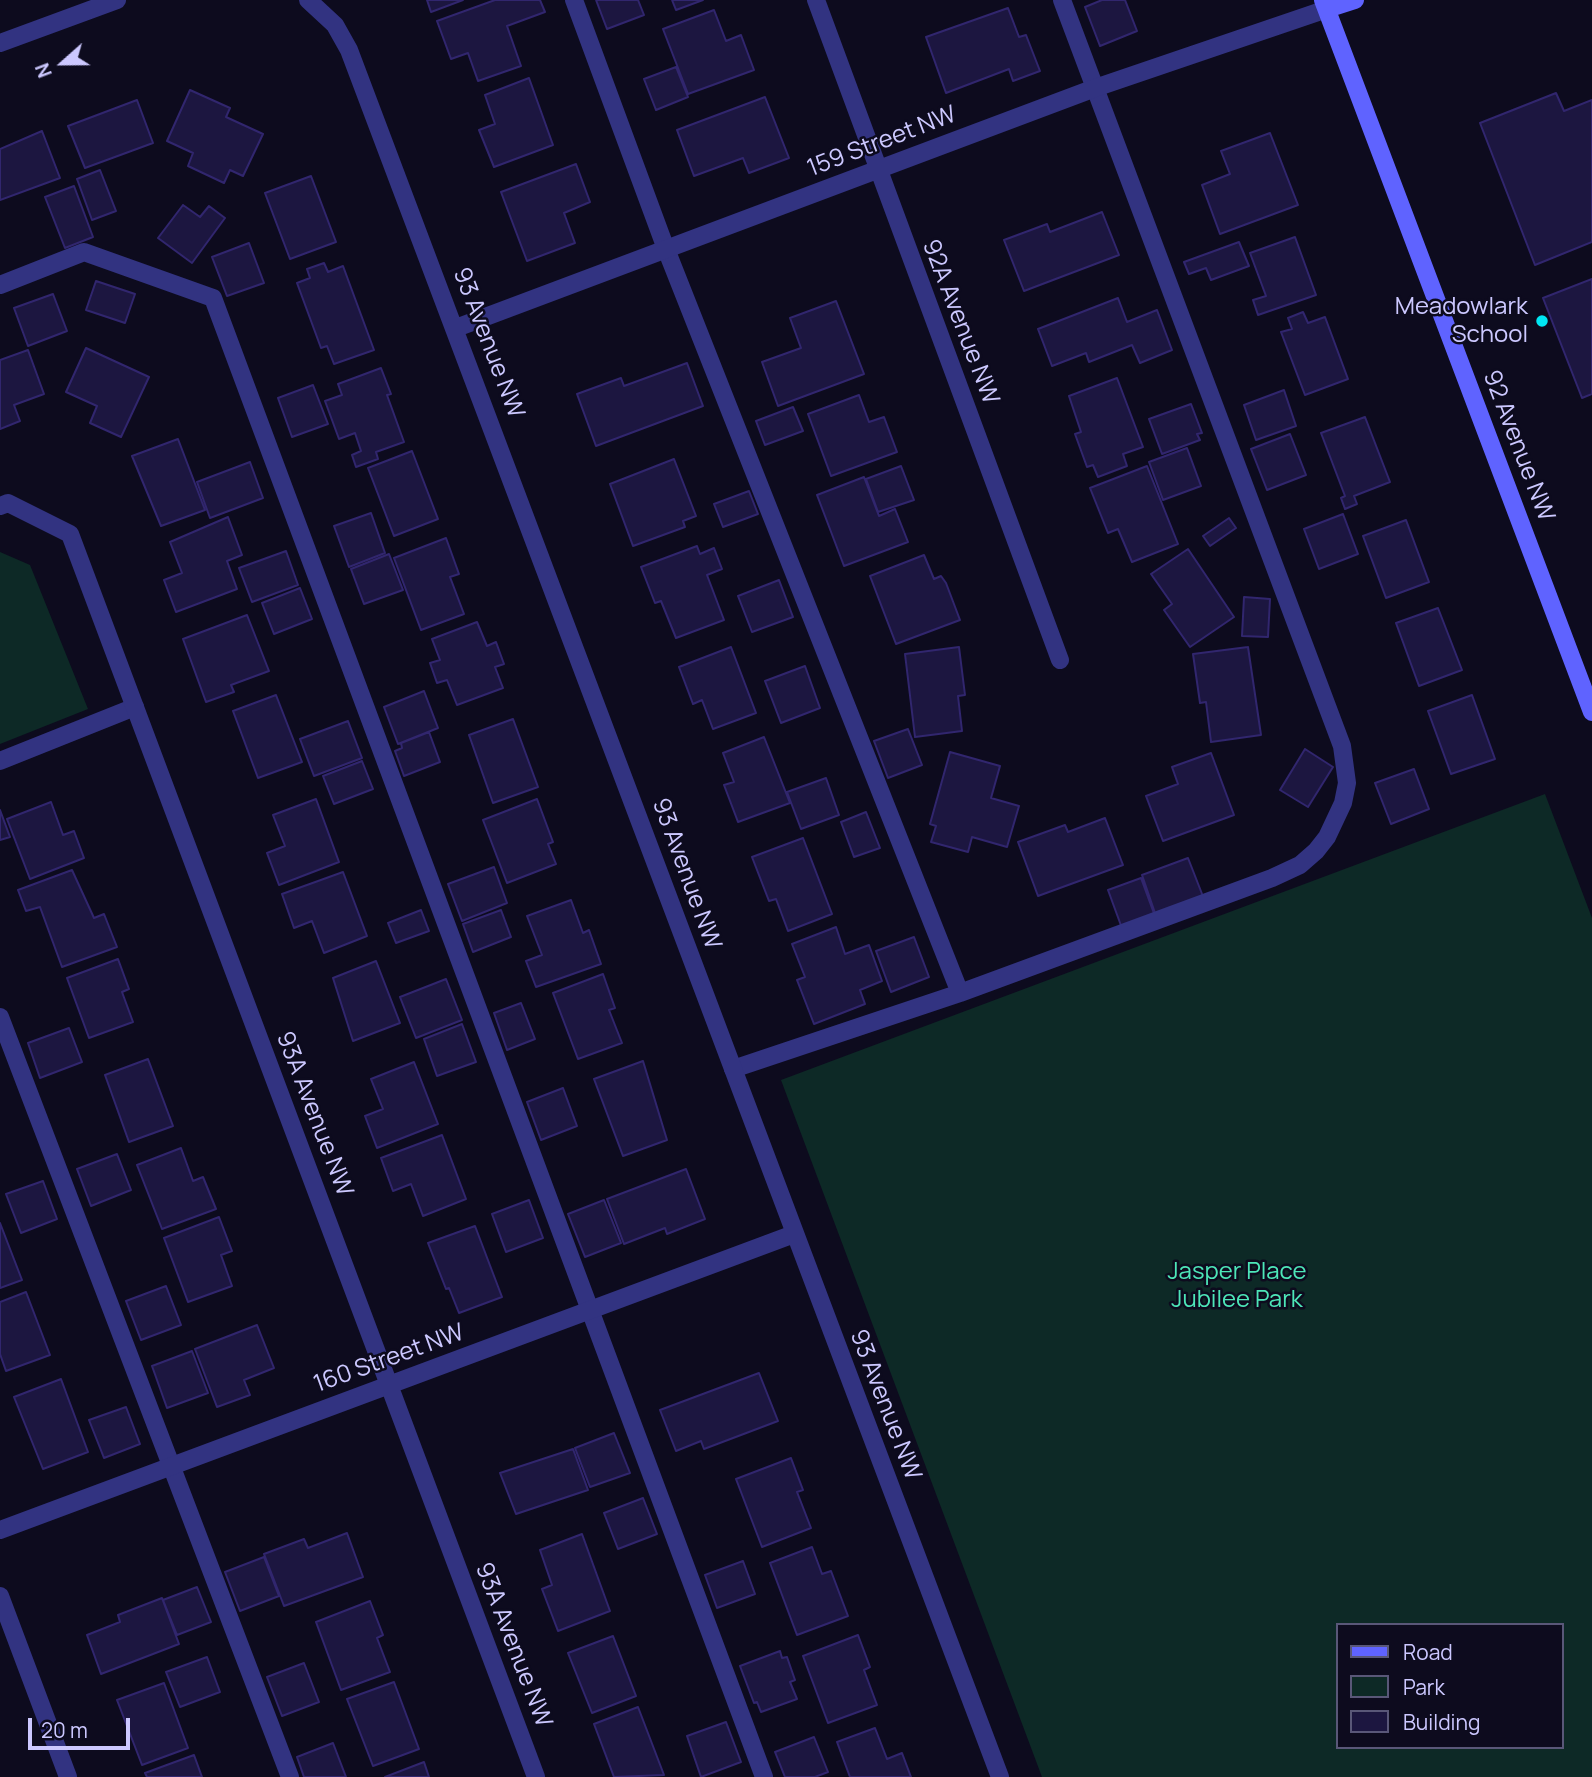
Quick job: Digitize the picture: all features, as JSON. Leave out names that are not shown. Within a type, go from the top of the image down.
[{"type":"street","points":[[0,43],[117,0]]},
{"type":"street","name":"93 Avenue NW","points":[[308,0],[335,25],[349,50],[1000,1777]]},
{"type":"street","points":[[575,0],[666,249],[960,993]]},
{"type":"street","name":"92A Avenue NW","points":[[816,0],[1060,660]]},
{"type":"street","points":[[733,1069],[960,993],[1272,878],[1300,864],[1328,837],[1343,803],[1347,783],[1342,746],[1062,0]]},
{"type":"street","points":[[1325,4],[1355,0]]},
{"type":"street","name":"159 Street NW","points":[[456,328],[1325,4]]},
{"type":"street","name":"92 Avenue NW","points":[[1325,4],[1592,712]]},
{"type":"street","points":[[0,285],[84,252],[213,298],[764,1777]]},
{"type":"street","name":"93A Avenue NW","points":[[4,505],[70,534],[536,1777]]},
{"type":"street","points":[[0,761],[135,707]]},
{"type":"street","points":[[0,1017],[290,1777]]},
{"type":"street","name":"160 Street NW","points":[[0,1530],[794,1234]]},
{"type":"street","points":[[0,1596],[68,1777]]},
{"type":"green space","points":[[0,552],[30,565],[88,709],[0,744]]},
{"type":"green space","name":"Jasper Place Jubilee Park","points":[[1545,794],[1592,918],[1592,1777],[1042,1777],[781,1080]]},
{"type":"building","points":[[427,0],[463,0],[431,12]]},
{"type":"building","points":[[495,0],[540,0],[545,12],[507,26],[521,66],[478,81],[468,53],[451,59],[437,21]]},
{"type":"building","points":[[596,0],[638,0],[644,15],[607,29]]},
{"type":"building","points":[[672,0],[703,0],[676,10]]},
{"type":"building","points":[[1102,0],[1125,0],[1137,31],[1100,46],[1085,7]]},
{"type":"building","points":[[1008,8],[1019,37],[1026,35],[1040,71],[1013,81],[1009,69],[946,93],[926,37]]},
{"type":"building","points":[[714,10],[726,41],[741,35],[754,70],[688,94],[663,29]]},
{"type":"building","points":[[676,67],[688,97],[656,110],[644,79]]},
{"type":"building","points":[[529,78],[553,145],[494,167],[479,130],[495,124],[485,95]]},
{"type":"building","points":[[190,90],[230,108],[226,117],[263,134],[243,176],[230,170],[224,183],[188,166],[193,153],[167,141]]},
{"type":"building","points":[[1556,93],[1564,111],[1592,100],[1592,242],[1535,265],[1480,123]]},
{"type":"building","points":[[765,97],[789,158],[749,173],[743,158],[694,176],[677,130]]},
{"type":"building","points":[[137,100],[153,143],[85,168],[68,126]]},
{"type":"building","points":[[42,131],[60,178],[0,200],[0,149]]},
{"type":"building","points":[[1270,133],[1298,205],[1220,234],[1202,185],[1230,174],[1221,151]]},
{"type":"building","points":[[576,164],[590,202],[564,213],[575,243],[527,261],[501,192]]},
{"type":"building","points":[[100,170],[116,211],[92,220],[77,179]]},
{"type":"building","points":[[311,176],[336,242],[290,259],[265,193]]},
{"type":"building","points":[[74,186],[93,237],[65,248],[45,197]]},
{"type":"building","points":[[183,205],[200,217],[209,206],[225,218],[192,263],[158,238]]},
{"type":"building","points":[[1102,212],[1119,255],[1024,291],[1004,240],[1047,224],[1050,232]]},
{"type":"building","points":[[1295,237],[1316,295],[1258,315],[1253,300],[1266,296],[1250,253]]},
{"type":"building","points":[[1239,242],[1249,266],[1211,280],[1206,268],[1189,274],[1184,262]]},
{"type":"building","points":[[249,243],[264,283],[227,296],[212,257]]},
{"type":"building","points":[[324,263],[328,272],[343,266],[374,350],[334,364],[327,346],[321,348],[297,283],[310,278],[307,269]]},
{"type":"building","points":[[1592,279],[1592,394],[1582,398],[1543,298]]},
{"type":"building","points":[[96,281],[135,294],[125,323],[86,310]]},
{"type":"building","points":[[53,294],[67,331],[28,346],[14,308]]},
{"type":"building","points":[[1118,298],[1127,322],[1157,310],[1172,350],[1140,363],[1132,345],[1089,362],[1086,353],[1052,366],[1038,329]]},
{"type":"building","points":[[836,301],[864,374],[778,406],[762,362],[801,348],[790,318]]},
{"type":"building","points":[[1303,312],[1308,323],[1325,317],[1348,379],[1305,395],[1281,332],[1292,329],[1288,318]]},
{"type":"building","points":[[86,348],[149,377],[121,437],[90,423],[97,406],[66,392]]},
{"type":"building","points":[[28,350],[44,394],[14,405],[20,421],[0,429],[0,360]]},
{"type":"building","points":[[687,363],[703,406],[596,446],[577,394],[621,378],[624,386]]},
{"type":"building","points":[[381,368],[391,394],[387,395],[404,442],[376,452],[378,459],[356,467],[352,455],[361,451],[355,433],[339,439],[325,401],[342,395],[338,384]]},
{"type":"building","points":[[1117,378],[1143,447],[1123,454],[1127,466],[1098,477],[1093,465],[1087,467],[1075,434],[1081,432],[1069,396]]},
{"type":"building","points":[[313,385],[328,424],[292,437],[278,398]]},
{"type":"building","points":[[1284,390],[1296,426],[1256,440],[1244,405]]},
{"type":"building","points":[[859,395],[869,422],[884,417],[897,452],[831,476],[808,414]]},
{"type":"building","points":[[1191,404],[1202,433],[1197,434],[1200,440],[1162,454],[1149,419]]},
{"type":"building","points":[[793,407],[803,431],[765,445],[756,421]]},
{"type":"building","points":[[1365,417],[1390,482],[1354,496],[1357,504],[1345,509],[1341,498],[1345,496],[1321,433]]},
{"type":"building","points":[[1290,434],[1306,475],[1267,490],[1251,449]]},
{"type":"building","points":[[178,439],[205,510],[161,526],[132,456]]},
{"type":"building","points":[[1187,448],[1201,486],[1163,500],[1149,462]]},
{"type":"building","points":[[412,451],[438,519],[394,536],[368,468]]},
{"type":"building","points":[[674,459],[696,516],[683,521],[685,527],[633,546],[610,484]]},
{"type":"building","points":[[250,462],[263,498],[210,518],[197,482]]},
{"type":"building","points":[[901,466],[914,500],[878,512],[866,479]]},
{"type":"building","points":[[1147,466],[1178,544],[1132,562],[1118,529],[1108,533],[1090,488]]},
{"type":"building","points":[[864,477],[879,516],[895,509],[908,542],[844,566],[817,495]]},
{"type":"building","points":[[749,491],[758,514],[723,527],[714,504]]},
{"type":"building","points":[[371,513],[385,553],[349,567],[334,526]]},
{"type":"building","points":[[1343,514],[1358,554],[1319,569],[1304,529]]},
{"type":"building","points":[[228,517],[242,555],[227,561],[237,589],[176,612],[164,580],[182,573],[170,542]]},
{"type":"building","points":[[1229,518],[1236,528],[1210,546],[1203,536]]},
{"type":"building","points":[[1406,520],[1429,582],[1386,598],[1363,536]]},
{"type":"building","points":[[446,538],[459,574],[450,577],[464,614],[421,630],[394,558]]},
{"type":"building","points":[[697,546],[700,554],[714,548],[722,569],[707,575],[724,620],[676,638],[661,601],[655,603],[641,567]]},
{"type":"building","points":[[1188,549],[1234,617],[1190,647],[1164,610],[1172,604],[1151,574]]},
{"type":"building","points":[[286,551],[298,585],[252,602],[239,568]]},
{"type":"building","points":[[389,554],[403,590],[364,604],[351,569]]},
{"type":"building","points":[[924,555],[934,579],[941,576],[946,583],[960,620],[896,644],[870,576]]},
{"type":"building","points":[[779,580],[793,617],[752,632],[738,596]]},
{"type":"building","points":[[300,588],[312,619],[274,634],[262,603]]},
{"type":"building","points":[[1244,597],[1270,599],[1268,637],[1242,636]]},
{"type":"building","points":[[1438,608],[1462,670],[1419,686],[1396,623]]},
{"type":"building","points":[[247,615],[269,671],[231,685],[234,692],[206,702],[183,639]]},
{"type":"building","points":[[477,622],[487,646],[496,642],[504,664],[495,667],[503,688],[457,705],[447,680],[437,683],[430,663],[440,660],[432,639]]},
{"type":"building","points":[[731,647],[756,713],[713,729],[702,700],[693,704],[679,667]]},
{"type":"building","points":[[959,647],[965,695],[958,696],[962,731],[915,737],[905,654]]},
{"type":"building","points":[[1248,647],[1261,735],[1211,742],[1206,702],[1200,703],[1193,654]]},
{"type":"building","points":[[805,666],[820,708],[781,723],[765,681]]},
{"type":"building","points":[[424,691],[438,728],[398,744],[384,707]]},
{"type":"building","points":[[276,695],[302,762],[258,778],[233,711]]},
{"type":"building","points":[[1472,695],[1495,759],[1451,774],[1428,711]]},
{"type":"building","points":[[513,719],[538,787],[493,803],[469,735]]},
{"type":"building","points":[[348,721],[362,758],[314,776],[300,739]]},
{"type":"building","points":[[908,729],[922,765],[888,778],[874,741]]},
{"type":"building","points":[[429,732],[440,762],[404,776],[395,751],[402,748],[401,743]]},
{"type":"building","points":[[764,737],[790,803],[738,822],[724,785],[734,782],[723,753]]},
{"type":"building","points":[[1305,749],[1333,767],[1308,807],[1280,790]]},
{"type":"building","points":[[950,752],[1000,766],[991,798],[1019,806],[1007,847],[972,837],[968,852],[931,842],[936,826],[930,824]]},
{"type":"building","points":[[1211,753],[1234,815],[1163,841],[1146,796],[1178,784],[1172,767]]},
{"type":"building","points":[[362,761],[373,789],[334,804],[323,776]]},
{"type":"building","points":[[1414,769],[1429,809],[1391,824],[1375,783]]},
{"type":"building","points":[[826,778],[839,815],[801,829],[787,792]]},
{"type":"building","points":[[316,799],[339,862],[279,885],[267,853],[285,846],[273,815]]},
{"type":"building","points":[[537,799],[553,842],[548,844],[556,864],[507,883],[483,820]]},
{"type":"building","points":[[51,802],[63,835],[74,831],[84,858],[30,879],[7,819]]},
{"type":"building","points":[[0,810],[10,837],[0,840]]},
{"type":"building","points":[[866,812],[880,848],[854,857],[841,822]]},
{"type":"building","points":[[1105,818],[1123,865],[1038,896],[1018,842],[1065,825],[1068,832]]},
{"type":"building","points":[[803,838],[832,914],[788,931],[776,899],[769,901],[752,857]]},
{"type":"building","points":[[1188,858],[1204,899],[1156,916],[1142,875]]},
{"type":"building","points":[[494,867],[507,903],[462,921],[448,884]]},
{"type":"building","points":[[72,870],[94,918],[104,914],[117,947],[62,967],[40,907],[26,911],[18,890]]},
{"type":"building","points":[[343,872],[367,936],[324,953],[312,921],[294,928],[282,894]]},
{"type":"building","points":[[1141,878],[1156,919],[1123,931],[1108,890]]},
{"type":"building","points":[[571,900],[583,933],[589,930],[601,964],[536,987],[526,961],[542,955],[527,916]]},
{"type":"building","points":[[421,910],[429,931],[396,943],[388,923]]},
{"type":"building","points":[[501,910],[511,937],[473,952],[463,924]]},
{"type":"building","points":[[836,927],[845,954],[869,945],[882,981],[860,990],[865,1004],[814,1024],[797,980],[805,977],[792,944]]},
{"type":"building","points":[[914,937],[929,977],[891,992],[876,951]]},
{"type":"building","points":[[118,959],[129,989],[122,992],[133,1022],[89,1038],[67,978]]},
{"type":"building","points":[[376,961],[400,1023],[353,1041],[333,978]]},
{"type":"building","points":[[603,974],[615,1008],[609,1010],[622,1043],[578,1059],[553,993]]},
{"type":"building","points":[[446,979],[462,1020],[416,1038],[400,997]]},
{"type":"building","points":[[521,1003],[535,1039],[507,1050],[494,1013]]},
{"type":"building","points":[[462,1024],[476,1062],[437,1076],[424,1039]]},
{"type":"building","points":[[69,1028],[82,1062],[40,1078],[28,1043]]},
{"type":"building","points":[[148,1059],[173,1126],[129,1142],[105,1075]]},
{"type":"building","points":[[643,1061],[667,1140],[623,1156],[594,1079]]},
{"type":"building","points":[[414,1062],[438,1124],[377,1148],[365,1116],[383,1109],[371,1079]]},
{"type":"building","points":[[563,1088],[577,1126],[541,1140],[527,1102]]},
{"type":"building","points":[[442,1135],[466,1199],[423,1216],[411,1184],[393,1191],[381,1158]]},
{"type":"building","points":[[181,1148],[193,1181],[203,1177],[216,1209],[162,1229],[137,1165]]},
{"type":"building","points":[[117,1154],[131,1190],[91,1206],[77,1169]]},
{"type":"building","points":[[686,1169],[705,1219],[667,1234],[665,1228],[624,1244],[607,1199]]},
{"type":"building","points":[[43,1181],[57,1219],[21,1233],[6,1194]]},
{"type":"building","points":[[529,1200],[543,1238],[506,1252],[492,1214]]},
{"type":"building","points":[[604,1200],[621,1243],[585,1257],[568,1214]]},
{"type":"building","points":[[219,1217],[232,1251],[221,1255],[232,1286],[188,1302],[164,1238]]},
{"type":"building","points":[[0,1223],[22,1280],[0,1288]]},
{"type":"building","points":[[475,1226],[502,1297],[459,1313],[449,1288],[446,1289],[428,1243]]},
{"type":"building","points":[[166,1286],[181,1325],[141,1340],[126,1301]]},
{"type":"building","points":[[26,1292],[50,1355],[6,1371],[0,1354],[0,1302]]},
{"type":"building","points":[[257,1325],[274,1368],[244,1380],[250,1395],[217,1407],[195,1349]]},
{"type":"building","points":[[192,1351],[208,1393],[167,1408],[152,1366]]},
{"type":"building","points":[[759,1373],[778,1421],[704,1449],[701,1441],[676,1451],[660,1410]]},
{"type":"building","points":[[61,1379],[88,1452],[43,1469],[14,1397]]},
{"type":"building","points":[[126,1407],[140,1444],[104,1458],[89,1420]]},
{"type":"building","points":[[614,1433],[630,1473],[590,1487],[575,1448]]},
{"type":"building","points":[[573,1449],[588,1490],[516,1514],[500,1473]]},
{"type":"building","points":[[791,1458],[803,1490],[797,1492],[811,1528],[762,1547],[736,1479]]},
{"type":"building","points":[[643,1498],[657,1534],[618,1549],[604,1513]]},
{"type":"building","points":[[347,1533],[363,1577],[284,1606],[264,1554],[304,1539],[308,1548]]},
{"type":"building","points":[[582,1534],[610,1611],[558,1631],[542,1589],[552,1585],[540,1550]]},
{"type":"building","points":[[812,1547],[822,1574],[831,1571],[848,1616],[797,1635],[770,1563]]},
{"type":"building","points":[[264,1557],[279,1596],[240,1611],[225,1572]]},
{"type":"building","points":[[743,1561],[755,1594],[717,1608],[705,1575]]},
{"type":"building","points":[[197,1587],[211,1622],[177,1635],[163,1600]]},
{"type":"building","points":[[162,1598],[179,1644],[101,1674],[87,1635],[120,1622],[118,1615]]},
{"type":"building","points":[[370,1601],[383,1635],[377,1638],[390,1672],[341,1690],[316,1622]]},
{"type":"building","points":[[858,1635],[870,1667],[864,1670],[877,1705],[828,1723],[803,1656]]},
{"type":"building","points":[[613,1636],[636,1696],[592,1713],[568,1653]]},
{"type":"building","points":[[780,1651],[782,1658],[787,1657],[795,1680],[790,1682],[797,1699],[761,1712],[757,1702],[754,1703],[740,1666]]},
{"type":"building","points":[[207,1657],[220,1692],[180,1707],[166,1672]]},
{"type":"building","points":[[304,1663],[319,1702],[282,1716],[267,1677]]},
{"type":"building","points":[[394,1682],[419,1749],[373,1766],[347,1699]]},
{"type":"building","points":[[164,1683],[188,1748],[142,1765],[117,1700]]},
{"type":"building","points":[[638,1707],[664,1775],[614,1777],[594,1724]]},
{"type":"building","points":[[726,1722],[741,1762],[701,1777],[687,1736]]},
{"type":"building","points":[[875,1728],[887,1759],[902,1753],[911,1777],[850,1777],[837,1742]]},
{"type":"building","points":[[814,1737],[828,1772],[815,1777],[785,1777],[775,1752]]},
{"type":"building","points":[[333,1743],[346,1777],[304,1777],[297,1757]]},
{"type":"building","points":[[194,1755],[202,1777],[147,1777],[145,1773]]},
{"type":"building","points":[[424,1762],[429,1777],[385,1777]]},
{"type":"place","name":"Meadowlark School","points":[[1542,321]]}]
